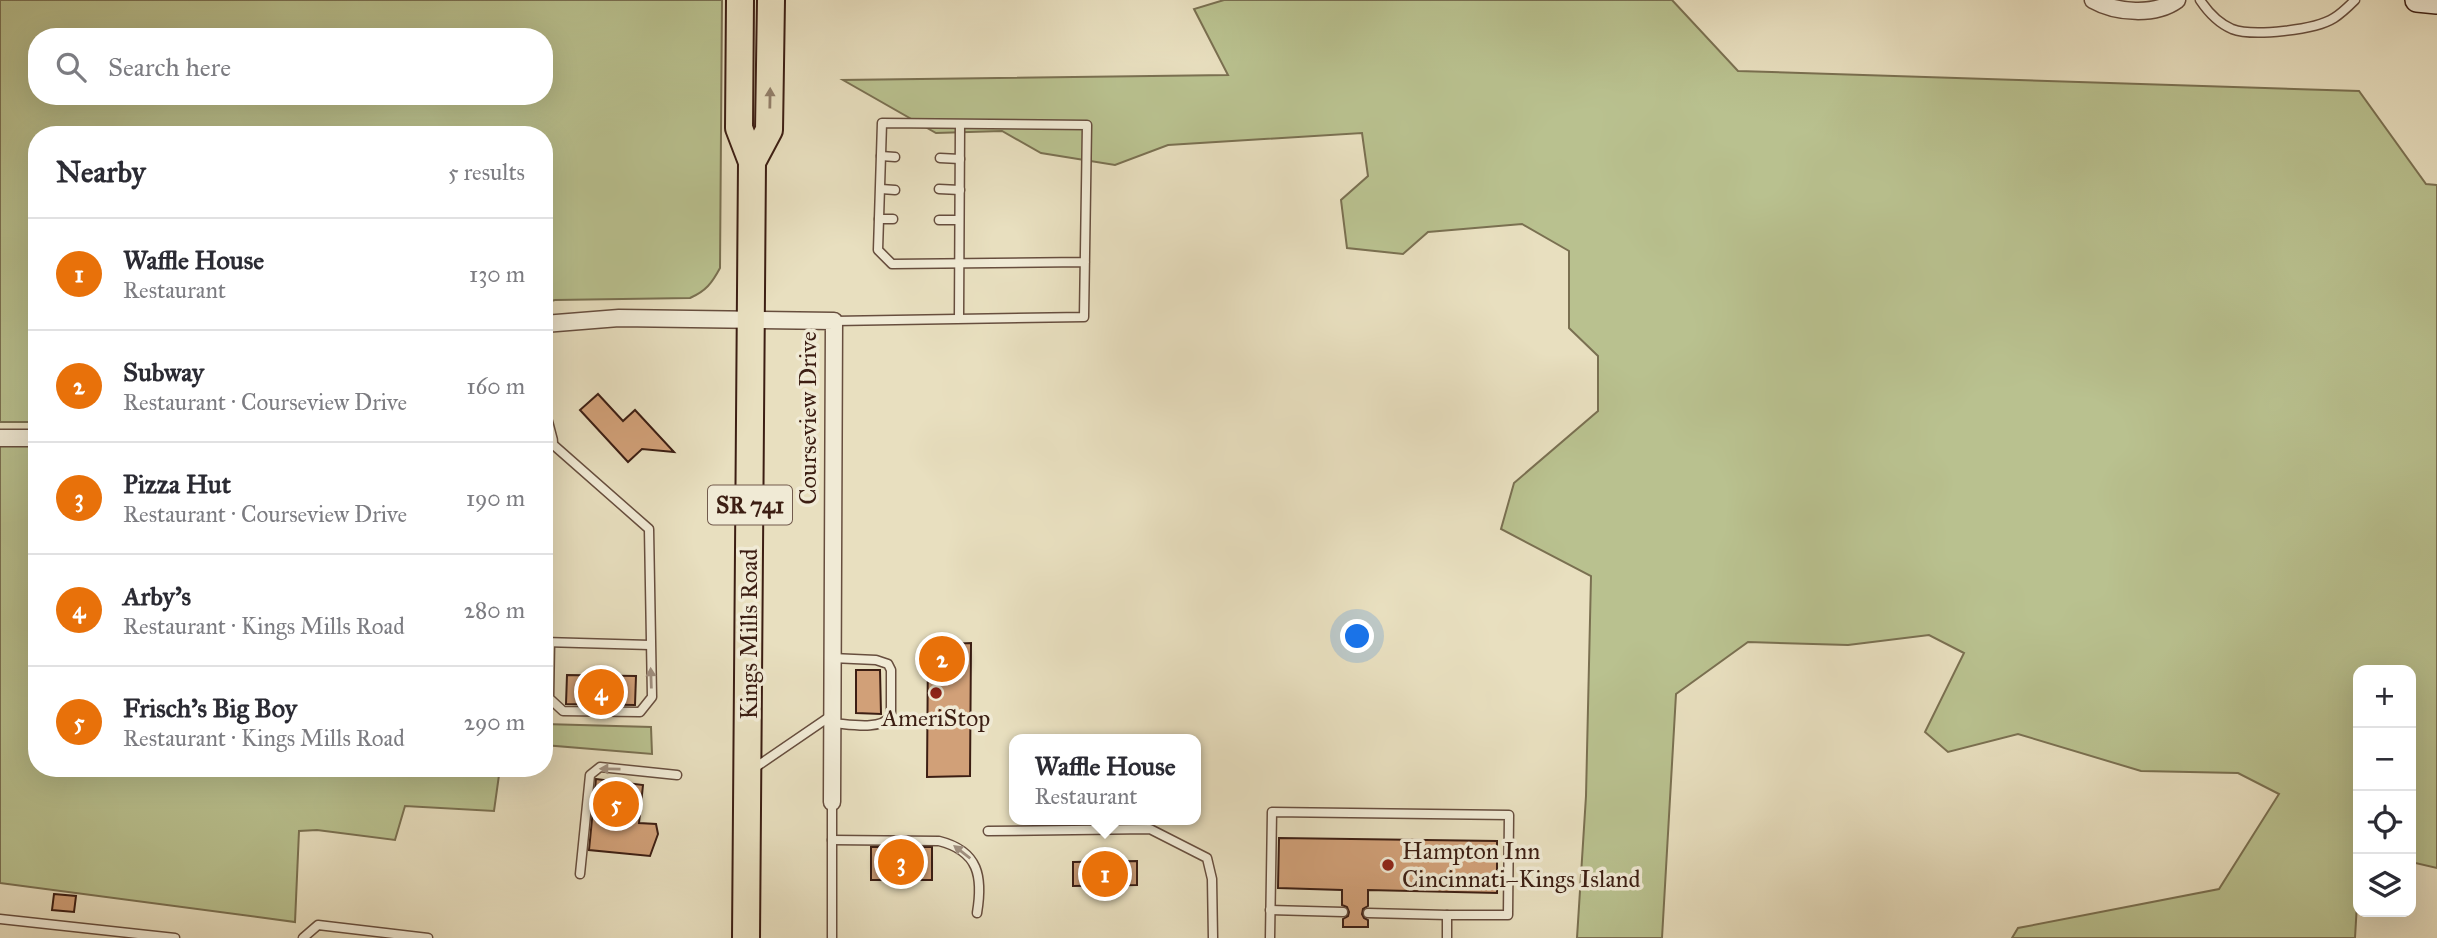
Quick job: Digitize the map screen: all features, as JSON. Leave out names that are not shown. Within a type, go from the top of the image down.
[{"type":"main road","name":"Kings Mills Road","points":[[740,0],[739,128],[752,162],[746,938]]},
{"type":"main road","name":"Kings Mills Road","points":[[752,162],[769,130],[771,0]]},
{"type":"street","points":[[2093,0],[2105,7],[2138,11],[2168,6],[2177,0]]},
{"type":"street","points":[[2417,0],[2437,2]]},
{"type":"street","name":"Courseview Drive","points":[[553,323],[619,318],[834,321],[832,802]]},
{"type":"street","points":[[0,438],[28,438]]},
{"type":"lane","points":[[2200,0],[2210,15],[2233,29],[2259,32],[2322,23],[2333,19],[2355,0]]},
{"type":"lane","points":[[834,321],[1084,317],[1085,262],[1087,125],[882,123],[878,250],[892,264],[1085,262]]},
{"type":"lane","points":[[959,318],[960,125]]},
{"type":"lane","points":[[881,156],[895,157]]},
{"type":"lane","points":[[940,158],[960,159]]},
{"type":"lane","points":[[881,189],[895,190]]},
{"type":"lane","points":[[939,190],[960,190]]},
{"type":"lane","points":[[879,219],[893,219]]},
{"type":"lane","points":[[939,220],[959,220]]},
{"type":"lane","points":[[553,448],[649,529],[652,697],[640,712],[563,711],[553,702]]},
{"type":"lane","points":[[553,642],[650,645]]},
{"type":"lane","points":[[747,772],[832,719],[878,725],[891,716],[891,670],[888,664],[876,660],[832,658]]},
{"type":"lane","points":[[580,874],[590,775],[600,767],[677,775]]},
{"type":"lane","points":[[832,802],[832,938]]},
{"type":"lane","points":[[1270,938],[1272,812],[1509,815],[1508,915],[1368,913]]},
{"type":"lane","points":[[988,831],[1150,829],[1207,858],[1212,879],[1213,938]]},
{"type":"lane","points":[[832,840],[939,841],[955,845],[973,862],[979,876],[977,913]]},
{"type":"lane","points":[[1270,910],[1343,912]]},
{"type":"lane","points":[[1447,915],[1447,938]]},
{"type":"lane","points":[[0,919],[175,938]]},
{"type":"lane","points":[[303,938],[318,925],[351,934],[428,938]]},
{"type":"green space","points":[[0,0],[722,0],[720,268],[708,286],[690,298],[553,301],[553,126],[28,126],[28,422],[0,422]]},
{"type":"green space","points":[[1224,0],[1672,0],[1738,71],[2359,91],[2426,184],[2437,185],[2437,868],[2416,863],[2416,665],[2353,665],[2355,938],[2012,938],[2018,928],[2219,889],[2279,794],[2238,773],[2141,771],[2018,734],[1948,752],[1925,732],[1964,653],[1929,635],[1848,645],[1748,642],[1676,694],[1662,938],[1577,938],[1586,796],[1591,576],[1501,529],[1514,483],[1598,411],[1598,356],[1569,328],[1569,251],[1522,224],[1428,232],[1403,254],[1347,248],[1341,200],[1368,176],[1362,133],[1168,145],[1115,165],[1041,153],[1002,131],[936,133],[843,80],[1228,75],[1194,9]]},
{"type":"green space","points":[[0,438],[28,438],[28,777],[499,777],[494,811],[405,806],[395,840],[317,830],[299,831],[295,922],[0,883]]},
{"type":"green space","points":[[553,724],[651,727],[652,754],[553,746]]},
{"type":"building","points":[[598,394],[623,421],[635,410],[674,452],[642,449],[628,462],[580,410]]},
{"type":"building","points":[[971,643],[970,776],[927,777],[928,645]]},
{"type":"building","points":[[856,670],[880,670],[881,714],[856,713]]},
{"type":"building","points":[[567,675],[636,676],[635,705],[566,704]]},
{"type":"building","points":[[596,779],[643,785],[639,823],[656,824],[658,834],[650,856],[589,850]]},
{"type":"building","name":"Hampton Inn Cincinnati–Kings Island","points":[[1279,838],[1497,841],[1497,893],[1368,890],[1368,906],[1363,909],[1362,914],[1368,920],[1368,927],[1343,927],[1343,919],[1349,912],[1347,907],[1342,905],[1342,890],[1278,888]]},
{"type":"building","points":[[871,847],[932,847],[932,880],[871,880]]},
{"type":"building","points":[[1137,861],[1137,885],[1073,886],[1073,862]]},
{"type":"building","points":[[54,894],[76,896],[74,912],[52,910]]},
{"type":"place","name":"Subway","points":[[942,659]]},
{"type":"place","name":"Arby's","points":[[601,692]]},
{"type":"place","name":"AmeriStop","points":[[936,693]]},
{"type":"place","name":"Frisch's Big Boy","points":[[616,804]]},
{"type":"place","name":"Pizza Hut","points":[[901,862]]},
{"type":"place","name":"Hampton Inn Cincinnati–Kings Island","points":[[1388,865]]},
{"type":"place","name":"Waffle House","points":[[1105,874]]}]
